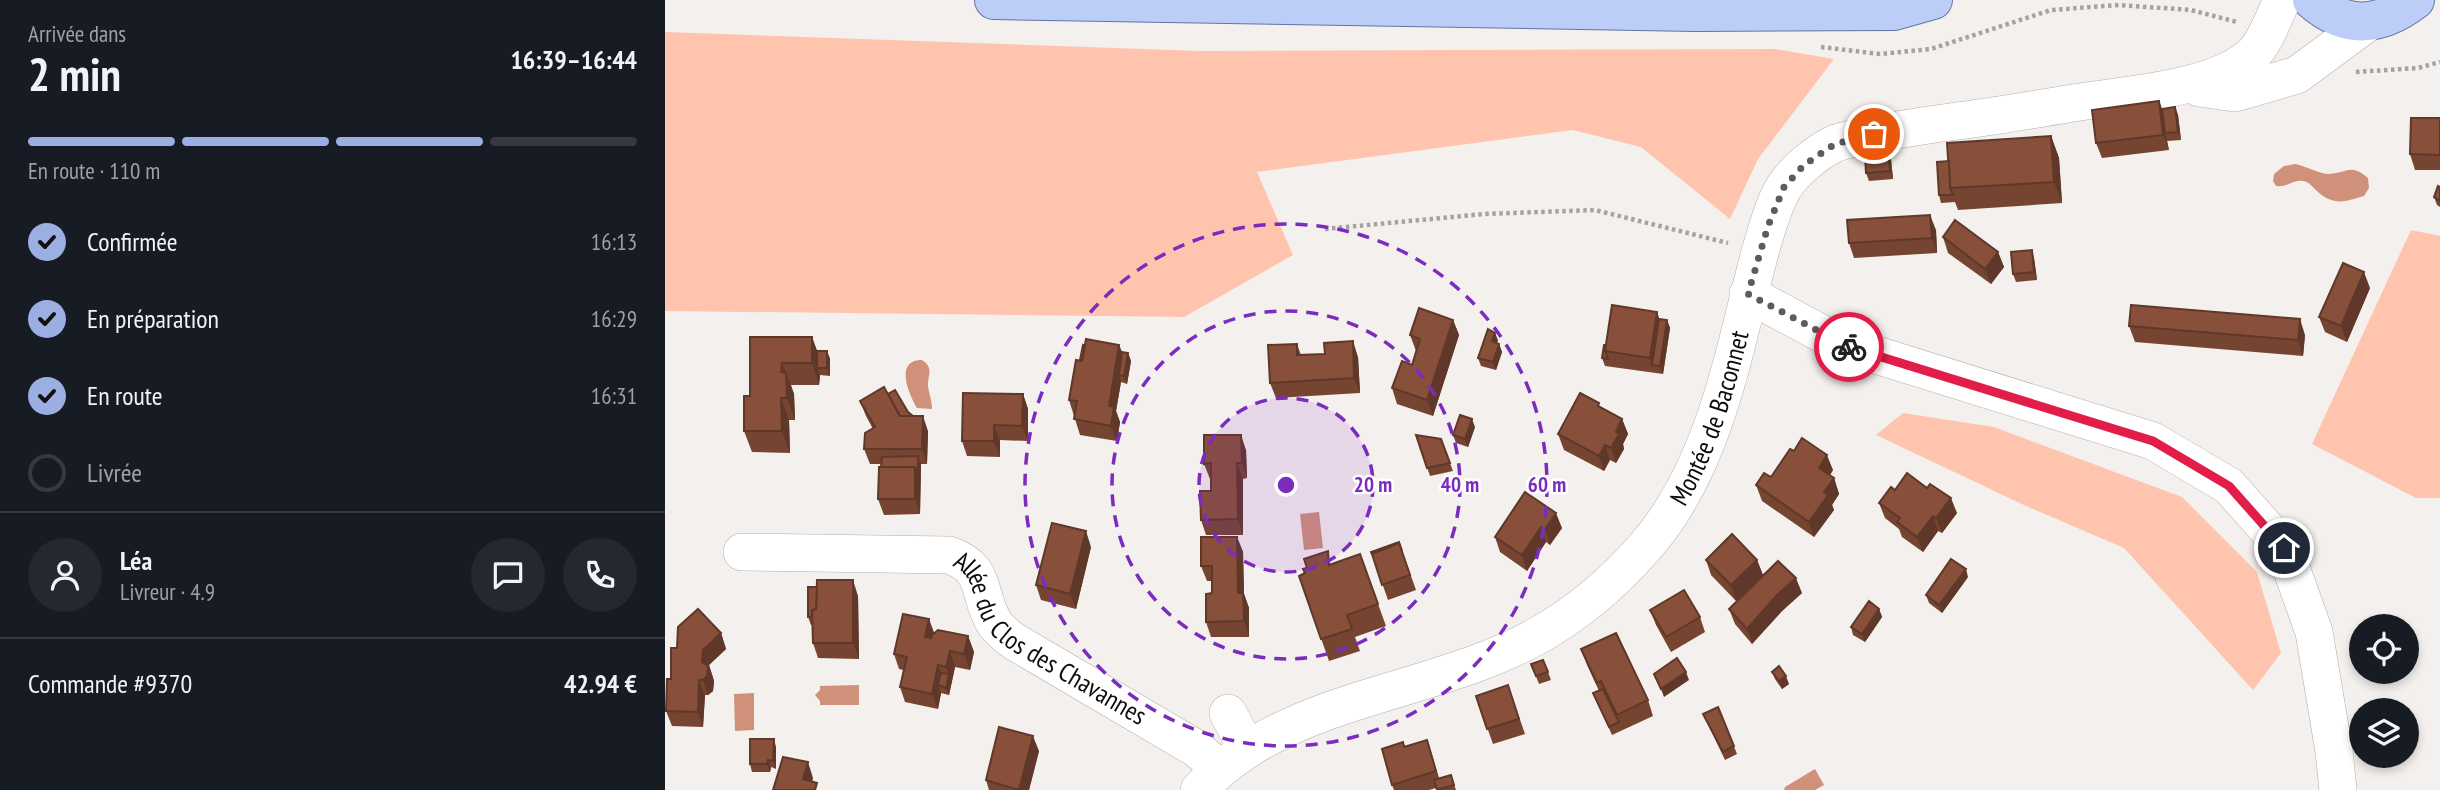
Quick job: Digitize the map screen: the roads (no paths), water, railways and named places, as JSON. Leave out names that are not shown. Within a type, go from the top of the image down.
[{"type":"main road","points":[[994,0],[1721,12],[1894,11],[1933,0]]},
{"type":"main road","points":[[2312,0],[2324,10],[2346,20],[2370,21],[2397,14],[2415,0]]},
{"type":"street","name":"Montée de Baconnet","points":[[1222,769],[1290,726],[1491,657],[1535,637],[1570,616],[1645,546],[1670,512],[1696,466],[1725,386],[1768,226],[1784,187],[1804,165],[1835,144],[1893,129],[2181,86],[2228,71],[2254,53],[2282,0]]},
{"type":"street","name":"Montée de Baconnet","points":[[2181,86],[2235,93],[2297,75],[2370,21]]},
{"type":"street","points":[[1748,294],[1841,344],[2153,441],[2229,486],[2284,548],[2314,632],[2338,790]]},
{"type":"street","name":"Allée du Clos des Chavannes","points":[[742,552],[949,555],[962,559],[977,574],[988,610],[997,626],[1015,642],[1198,749],[1222,769]]},
{"type":"street","points":[[1222,769],[1228,713]]}]
